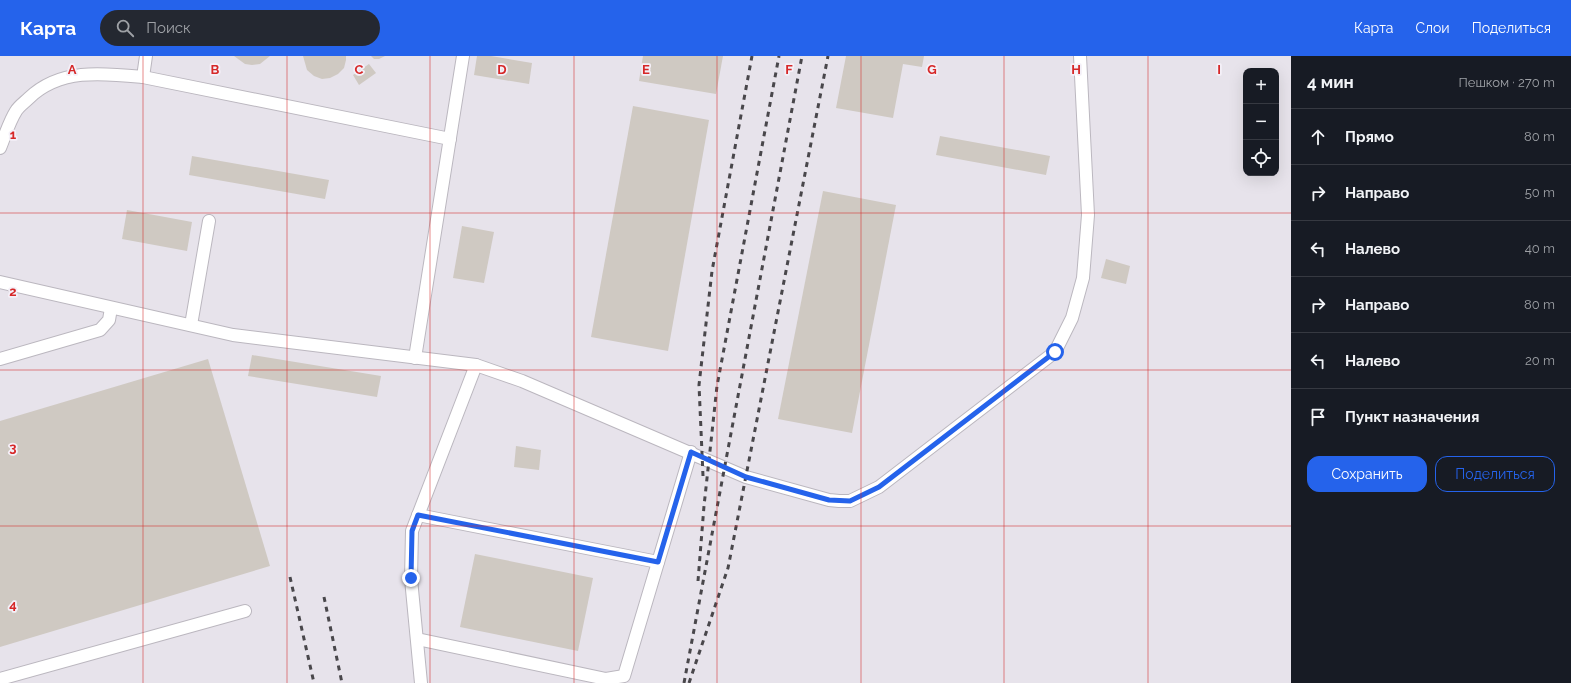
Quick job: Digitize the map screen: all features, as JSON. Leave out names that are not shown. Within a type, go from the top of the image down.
[{"type":"lane","points":[[143,77],[146,56]]},
{"type":"lane","points":[[415,358],[463,56]]},
{"type":"lane","points":[[0,282],[233,335],[476,365],[522,381],[691,452],[746,477],[829,500],[850,501],[879,487],[1055,352],[1072,318],[1083,278],[1088,215],[1080,56]]},
{"type":"lane","points":[[0,148],[16,110],[34,92],[56,80],[89,74],[143,77],[450,140]]},
{"type":"lane","points":[[191,325],[209,221]]},
{"type":"lane","points":[[0,359],[100,330],[109,320],[111,308]]},
{"type":"lane","points":[[421,683],[411,578],[412,531],[476,365]]},
{"type":"lane","points":[[417,640],[606,679],[624,676],[691,452]]},
{"type":"lane","points":[[418,515],[658,562]]},
{"type":"lane","points":[[0,679],[245,611]]},
{"type":"building","points":[[234,56],[270,56],[260,64],[252,65],[245,64]]},
{"type":"building","points":[[303,56],[346,56],[346,60],[344,68],[338,74],[330,78],[322,79],[314,76],[307,70]]},
{"type":"building","points":[[371,56],[385,56],[379,59],[374,59]]},
{"type":"building","points":[[477,56],[491,56],[532,63],[529,84],[474,75]]},
{"type":"building","points":[[643,56],[723,56],[716,94],[639,81]]},
{"type":"building","points":[[846,56],[924,56],[922,67],[903,64],[893,118],[836,108]]},
{"type":"building","points":[[369,64],[376,73],[359,85],[353,75]]},
{"type":"building","points":[[633,106],[709,120],[668,351],[591,337]]},
{"type":"building","points":[[940,136],[1050,156],[1046,175],[936,155]]},
{"type":"building","points":[[192,156],[329,180],[325,199],[189,175]]},
{"type":"building","points":[[823,191],[896,205],[852,433],[778,419]]},
{"type":"building","points":[[127,210],[192,222],[187,251],[122,239]]},
{"type":"building","points":[[462,226],[494,232],[484,283],[453,278]]},
{"type":"building","points":[[1106,259],[1130,266],[1126,284],[1101,278]]},
{"type":"building","points":[[252,355],[381,376],[377,397],[248,376]]},
{"type":"building","points":[[208,359],[270,566],[0,647],[0,421]]},
{"type":"building","points":[[516,446],[541,450],[539,470],[514,467]]},
{"type":"building","points":[[475,554],[593,578],[578,651],[460,627]]},
{"type":"railway","points":[[703,476],[699,385],[712,271],[752,56]]},
{"type":"railway","points":[[698,581],[704,506],[717,386],[779,56]]},
{"type":"railway","points":[[684,683],[802,56]]},
{"type":"railway","points":[[689,683],[728,568],[828,56]]},
{"type":"railway","points":[[290,577],[314,683]]},
{"type":"railway","points":[[324,597],[342,683]]},
{"type":"route","points":[[411,578],[412,531],[418,515],[658,562],[691,452],[746,477],[829,500],[850,501],[879,487],[1055,352]]}]
